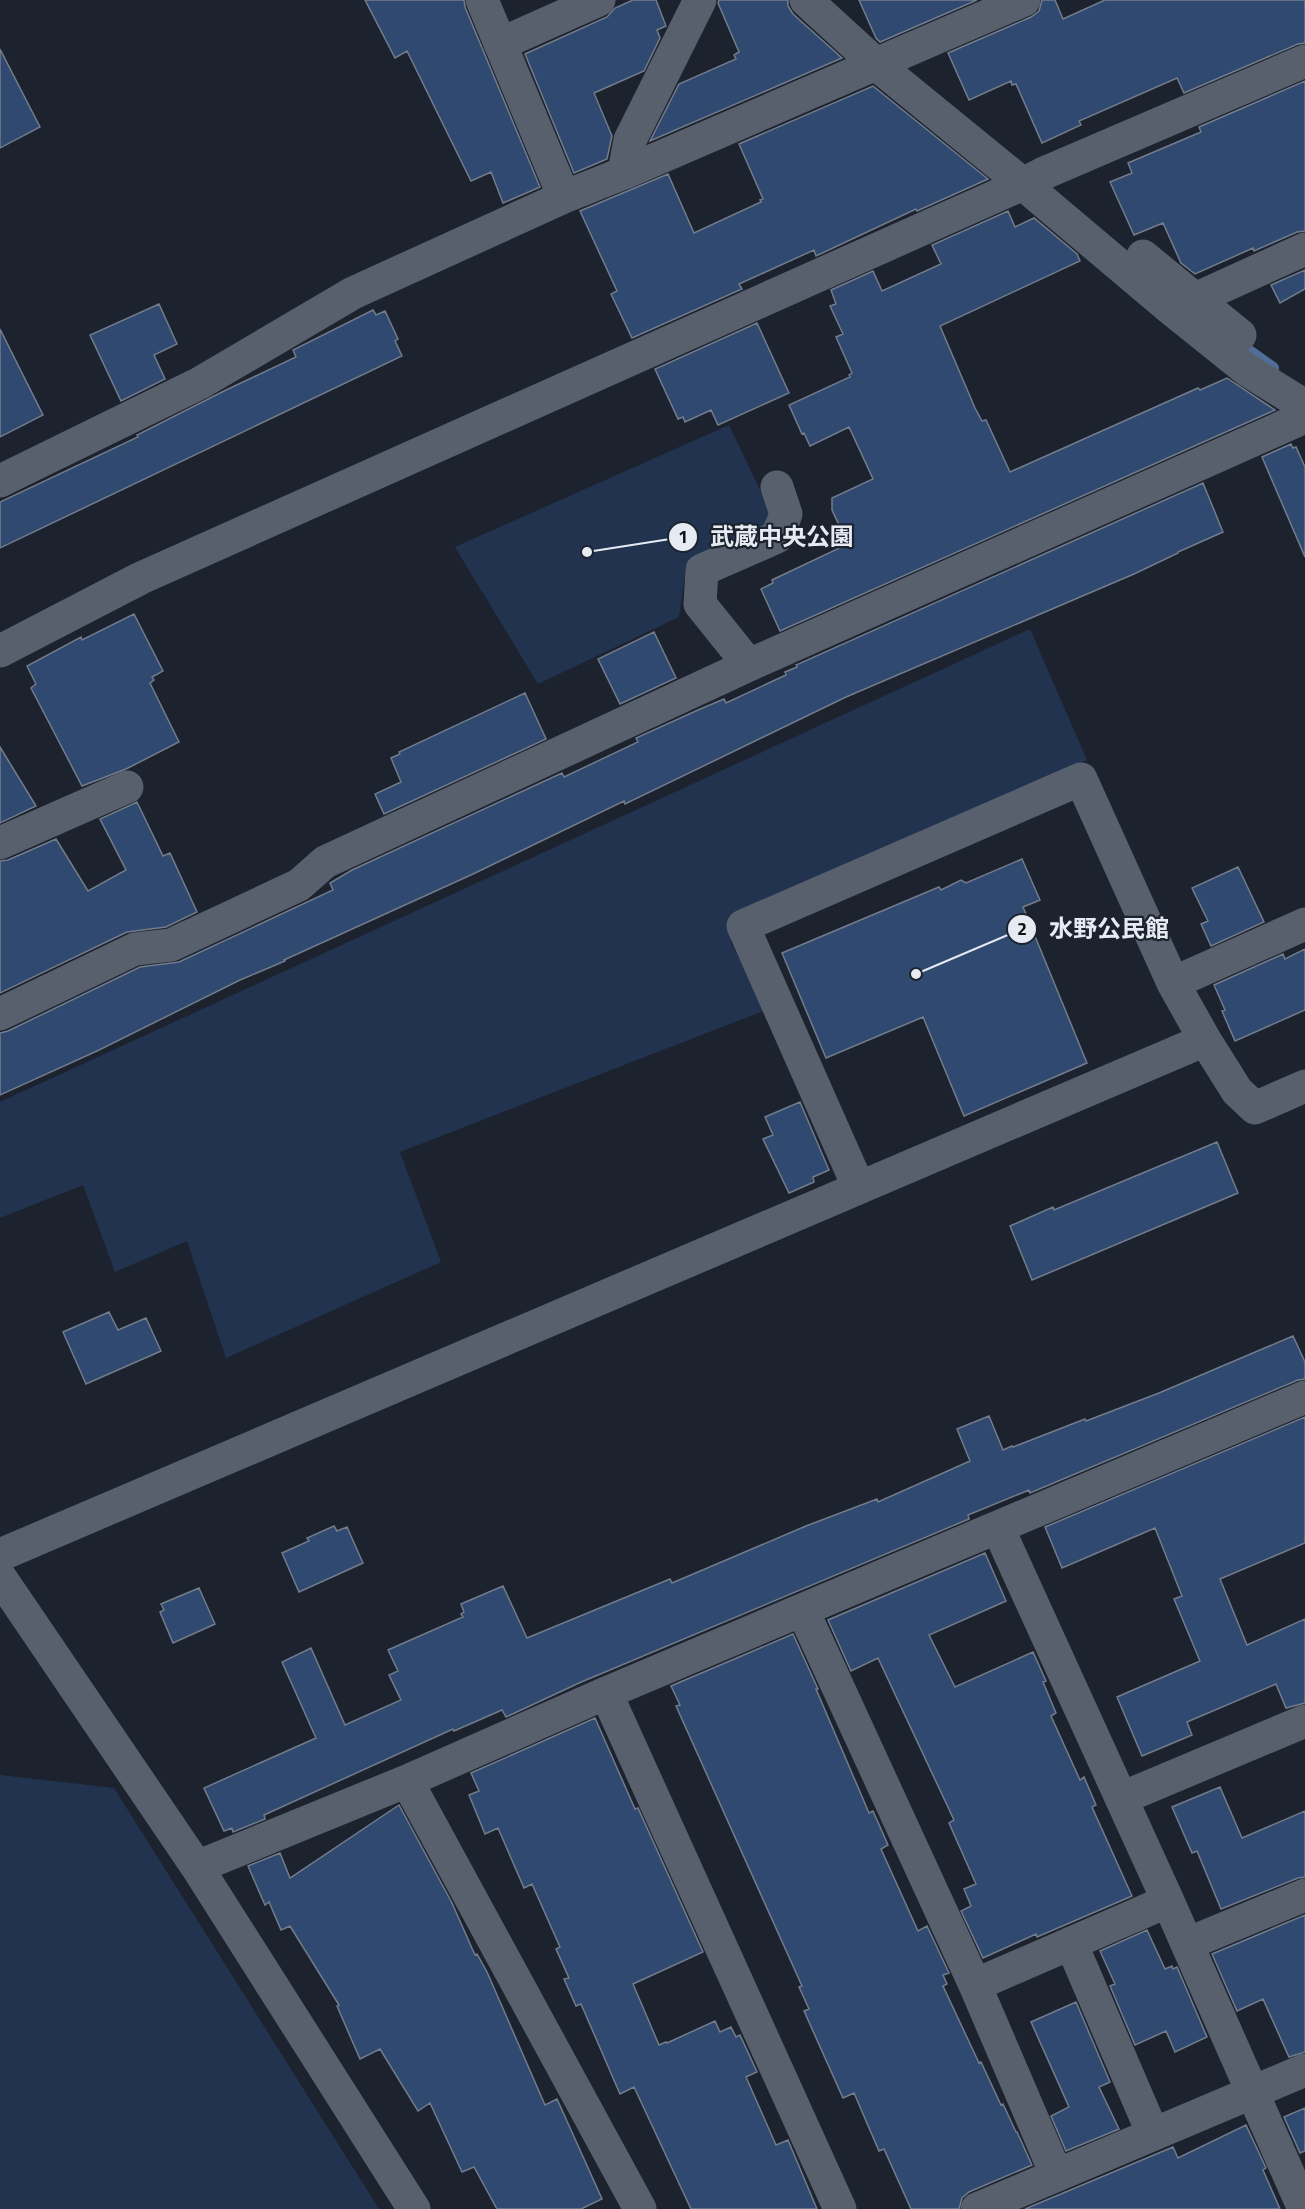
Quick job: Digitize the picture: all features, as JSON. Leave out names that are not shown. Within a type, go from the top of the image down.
[{"type":"street","points":[[482,0],[564,197]]},
{"type":"street","points":[[500,44],[599,0]]},
{"type":"street","points":[[624,173],[630,140],[700,0]]},
{"type":"street","points":[[806,0],[888,60],[912,63],[1030,165],[1034,178],[1171,309],[1247,370],[1305,406]]},
{"type":"street","points":[[836,0],[888,60]]},
{"type":"street","points":[[0,482],[200,383],[353,293],[564,197],[1024,0]]},
{"type":"street","points":[[0,651],[141,578],[1034,178],[1305,61]]},
{"type":"street","points":[[1034,178],[1060,188],[1188,293],[1193,300],[1203,305],[1256,348],[1305,380]]},
{"type":"street","points":[[1193,300],[1305,249]]},
{"type":"street","points":[[0,1014],[135,949],[171,945],[299,885],[325,862],[749,665],[1305,417]]},
{"type":"street","points":[[749,665],[700,604],[702,570],[777,537],[786,514],[777,487]]},
{"type":"street","points":[[859,1188],[743,926],[1082,779],[1173,983],[1204,1040],[1237,1091],[1255,1108],[1305,1086]]},
{"type":"street","points":[[0,843],[127,787]]},
{"type":"street","points":[[1173,983],[1305,924]]},
{"type":"street","points":[[0,1555],[1204,1040]]},
{"type":"street","points":[[197,1867],[407,1781],[606,1693],[1305,1396]]},
{"type":"street","points":[[998,1528],[1168,1900],[1304,2209]]},
{"type":"street","points":[[5,1593],[197,1867],[414,2209]]},
{"type":"street","points":[[802,1611],[975,1985],[1056,2174]]},
{"type":"street","points":[[606,1693],[840,2209]]},
{"type":"street","points":[[1122,1798],[1305,1721]]},
{"type":"street","points":[[407,1781],[640,2209]]},
{"type":"street","points":[[1187,1944],[1305,1895]]},
{"type":"street","points":[[975,1985],[1168,1900]]},
{"type":"street","points":[[1071,1943],[1152,2134]]},
{"type":"street","points":[[977,2209],[1305,2070]]},
{"type":"shaded area","points":[[729,425],[771,513],[768,529],[686,567],[679,617],[538,684],[455,547]]},
{"type":"shaded area","points":[[1030,629],[1087,760],[908,846],[729,922],[731,943],[766,1010],[400,1152],[441,1262],[226,1358],[187,1241],[115,1272],[83,1185],[0,1218],[0,1102]]},
{"type":"shaded area","points":[[0,1775],[114,1788],[379,2209],[0,2209]]},
{"type":"building","points":[[365,0],[464,0],[540,187],[503,203],[491,172],[471,181],[407,51],[395,58]]},
{"type":"building","points":[[633,0],[656,0],[666,26],[657,30],[660,38],[644,71],[594,93],[612,136],[607,159],[574,173],[525,54],[607,17],[615,8]]},
{"type":"building","points":[[719,0],[788,0],[788,6],[793,14],[842,58],[650,141],[679,84],[736,59],[734,55],[739,52],[718,3]]},
{"type":"building","points":[[859,0],[977,0],[880,42]]},
{"type":"building","points":[[1042,0],[1055,0],[1063,19],[1105,0],[1305,0],[1305,43],[1184,93],[1177,78],[1079,121],[1081,125],[1042,143],[1016,84],[1012,85],[1011,81],[969,100],[948,53],[1031,17],[1039,11]]},
{"type":"building","points":[[0,49],[40,127],[0,148]]},
{"type":"building","points":[[1305,81],[1305,231],[1297,232],[1254,251],[1253,248],[1195,274],[1181,263],[1163,223],[1134,235],[1110,182],[1132,173],[1128,163],[1201,132],[1199,127]]},
{"type":"building","points":[[873,86],[988,179],[917,211],[916,209],[816,256],[814,250],[739,284],[742,289],[632,338],[611,294],[617,291],[580,211],[668,174],[694,233],[761,202],[760,200],[763,199],[739,144]]},
{"type":"building","points":[[1008,211],[1015,227],[1034,218],[1077,254],[1080,261],[940,326],[975,408],[982,421],[986,420],[1010,472],[1198,388],[1200,390],[1227,378],[1275,410],[780,631],[761,589],[773,583],[772,580],[848,544],[832,510],[832,498],[873,479],[849,427],[810,446],[789,405],[850,377],[852,373],[836,337],[843,334],[830,306],[836,304],[831,290],[873,271],[882,291],[941,264],[932,245]]},
{"type":"building","points":[[1305,270],[1305,289],[1280,303],[1271,285]]},
{"type":"building","points":[[159,304],[177,344],[154,355],[165,379],[121,401],[90,335]]},
{"type":"building","points":[[373,310],[376,315],[385,311],[398,339],[395,341],[402,356],[0,548],[0,502],[138,437],[137,435],[296,357],[293,350]]},
{"type":"building","points":[[757,323],[789,393],[718,425],[711,410],[685,422],[683,417],[678,419],[655,369]]},
{"type":"building","points":[[0,329],[43,415],[0,437]]},
{"type":"building","points":[[1291,444],[1293,448],[1296,447],[1305,467],[1305,557],[1262,457]]},
{"type":"building","points":[[1203,483],[1223,532],[1134,574],[846,697],[625,804],[624,801],[0,1095],[0,1033],[140,967],[179,962],[333,890],[330,883],[352,870],[562,773],[564,777],[638,742],[636,738],[724,699],[726,703],[786,675],[785,672],[797,667],[796,665]]},
{"type":"building","points":[[134,614],[163,671],[152,677],[154,680],[150,683],[179,742],[126,769],[82,786],[31,688],[36,684],[27,666],[81,637],[82,640]]},
{"type":"building","points":[[654,632],[676,678],[620,704],[598,659]]},
{"type":"building","points":[[525,693],[546,739],[384,814],[375,794],[401,782],[391,758],[400,754],[399,752]]},
{"type":"building","points":[[0,747],[36,806],[0,823]]},
{"type":"building","points":[[137,802],[163,856],[170,853],[197,912],[166,927],[127,932],[0,993],[0,861],[8,860],[56,839],[88,891],[126,870],[100,819]]},
{"type":"building","points":[[1022,859],[1040,900],[1023,907],[1087,1063],[964,1116],[923,1017],[826,1058],[782,953],[939,887],[941,890],[961,880],[966,883]]},
{"type":"building","points":[[1238,867],[1264,922],[1211,946],[1201,924],[1208,921],[1192,888]]},
{"type":"building","points":[[1305,949],[1305,1010],[1235,1041],[1214,985],[1283,954],[1285,959]]},
{"type":"building","points":[[800,1102],[829,1170],[813,1177],[814,1182],[789,1193],[763,1139],[773,1135],[765,1117]]},
{"type":"building","points":[[1217,1142],[1238,1193],[1032,1280],[1010,1226]]},
{"type":"building","points":[[109,1312],[118,1330],[146,1318],[161,1351],[86,1384],[63,1332]]},
{"type":"building","points":[[1293,1336],[1305,1362],[1305,1379],[1030,1493],[1029,1490],[968,1515],[969,1519],[579,1683],[506,1717],[502,1710],[454,1731],[453,1729],[264,1815],[265,1819],[233,1832],[232,1828],[224,1831],[204,1788],[316,1738],[282,1662],[311,1648],[345,1725],[401,1700],[389,1675],[398,1671],[388,1650],[463,1617],[461,1604],[503,1586],[527,1638],[670,1579],[672,1583],[806,1526],[877,1499],[878,1502],[970,1461],[957,1429],[989,1416],[1003,1450],[1159,1393]]},
{"type":"building","points":[[1305,1417],[1305,1543],[1220,1579],[1247,1645],[1305,1619],[1305,1703],[1286,1708],[1276,1684],[1187,1722],[1192,1735],[1142,1756],[1117,1697],[1200,1661],[1174,1599],[1182,1596],[1155,1528],[1062,1568],[1045,1527]]},
{"type":"building","points":[[334,1526],[337,1531],[347,1527],[363,1563],[299,1592],[282,1553]]},
{"type":"building","points":[[985,1553],[1006,1601],[929,1635],[955,1687],[1033,1652],[1046,1681],[1043,1682],[1056,1713],[1051,1716],[1080,1780],[1084,1777],[1096,1805],[1092,1807],[1132,1896],[983,1958],[961,1911],[971,1906],[964,1889],[976,1884],[949,1823],[954,1820],[878,1658],[851,1671],[828,1620]]},
{"type":"building","points":[[199,1588],[215,1624],[173,1643],[160,1612],[164,1610],[161,1604]]},
{"type":"building","points":[[793,1634],[869,1813],[873,1811],[888,1845],[881,1849],[918,1931],[927,1926],[949,1973],[943,1975],[947,1984],[943,1986],[979,2063],[981,2062],[1001,2105],[1003,2104],[1032,2165],[969,2192],[962,2198],[959,2209],[911,2209],[884,2149],[879,2151],[854,2093],[843,2098],[804,2011],[809,2009],[799,1987],[802,1986],[676,1706],[680,1705],[671,1686]]},
{"type":"building","points":[[595,1718],[635,1809],[638,1808],[703,1952],[633,1984],[659,2045],[715,2021],[720,2032],[731,2027],[736,2037],[740,2035],[757,2072],[746,2077],[776,2145],[788,2140],[817,2209],[691,2209],[634,2087],[620,2094],[581,2004],[576,2006],[564,1979],[569,1978],[556,1949],[560,1947],[532,1884],[524,1888],[498,1828],[485,1834],[469,1795],[479,1791],[471,1773]]},
{"type":"building","points":[[1220,1787],[1242,1838],[1305,1811],[1305,1877],[1221,1909],[1197,1851],[1192,1853],[1172,1807]]},
{"type":"building","points":[[399,1805],[452,1903],[475,1955],[477,1954],[487,1972],[545,2105],[557,2099],[602,2199],[581,2209],[497,2209],[474,2167],[462,2172],[430,2103],[418,2111],[380,2049],[360,2059],[337,2006],[339,2005],[290,1926],[281,1930],[269,1902],[265,1905],[248,1866],[280,1853],[290,1878]]},
{"type":"building","points":[[1305,1915],[1305,2052],[1289,2057],[1263,1999],[1237,2011],[1212,1954]]},
{"type":"building","points":[[1147,1930],[1165,1969],[1172,1966],[1173,1969],[1177,1967],[1207,2037],[1175,2052],[1166,2031],[1135,2045],[1110,1986],[1115,1984],[1100,1951]]},
{"type":"building","points":[[1076,2002],[1110,2082],[1099,2087],[1119,2129],[1066,2151],[1051,2116],[1069,2107],[1031,2022]]},
{"type":"building","points":[[1305,2108],[1305,2151],[1300,2153],[1284,2117]]},
{"type":"building","points":[[1246,2125],[1266,2168],[1263,2170],[1280,2209],[1025,2209],[1173,2147],[1178,2158]]},
{"type":"waterway","points":[[1238,343],[1273,368]]},
{"type":"place","name":"武蔵中央公園","points":[[587,552]]},
{"type":"place","name":"水野公民館","points":[[916,974]]}]
